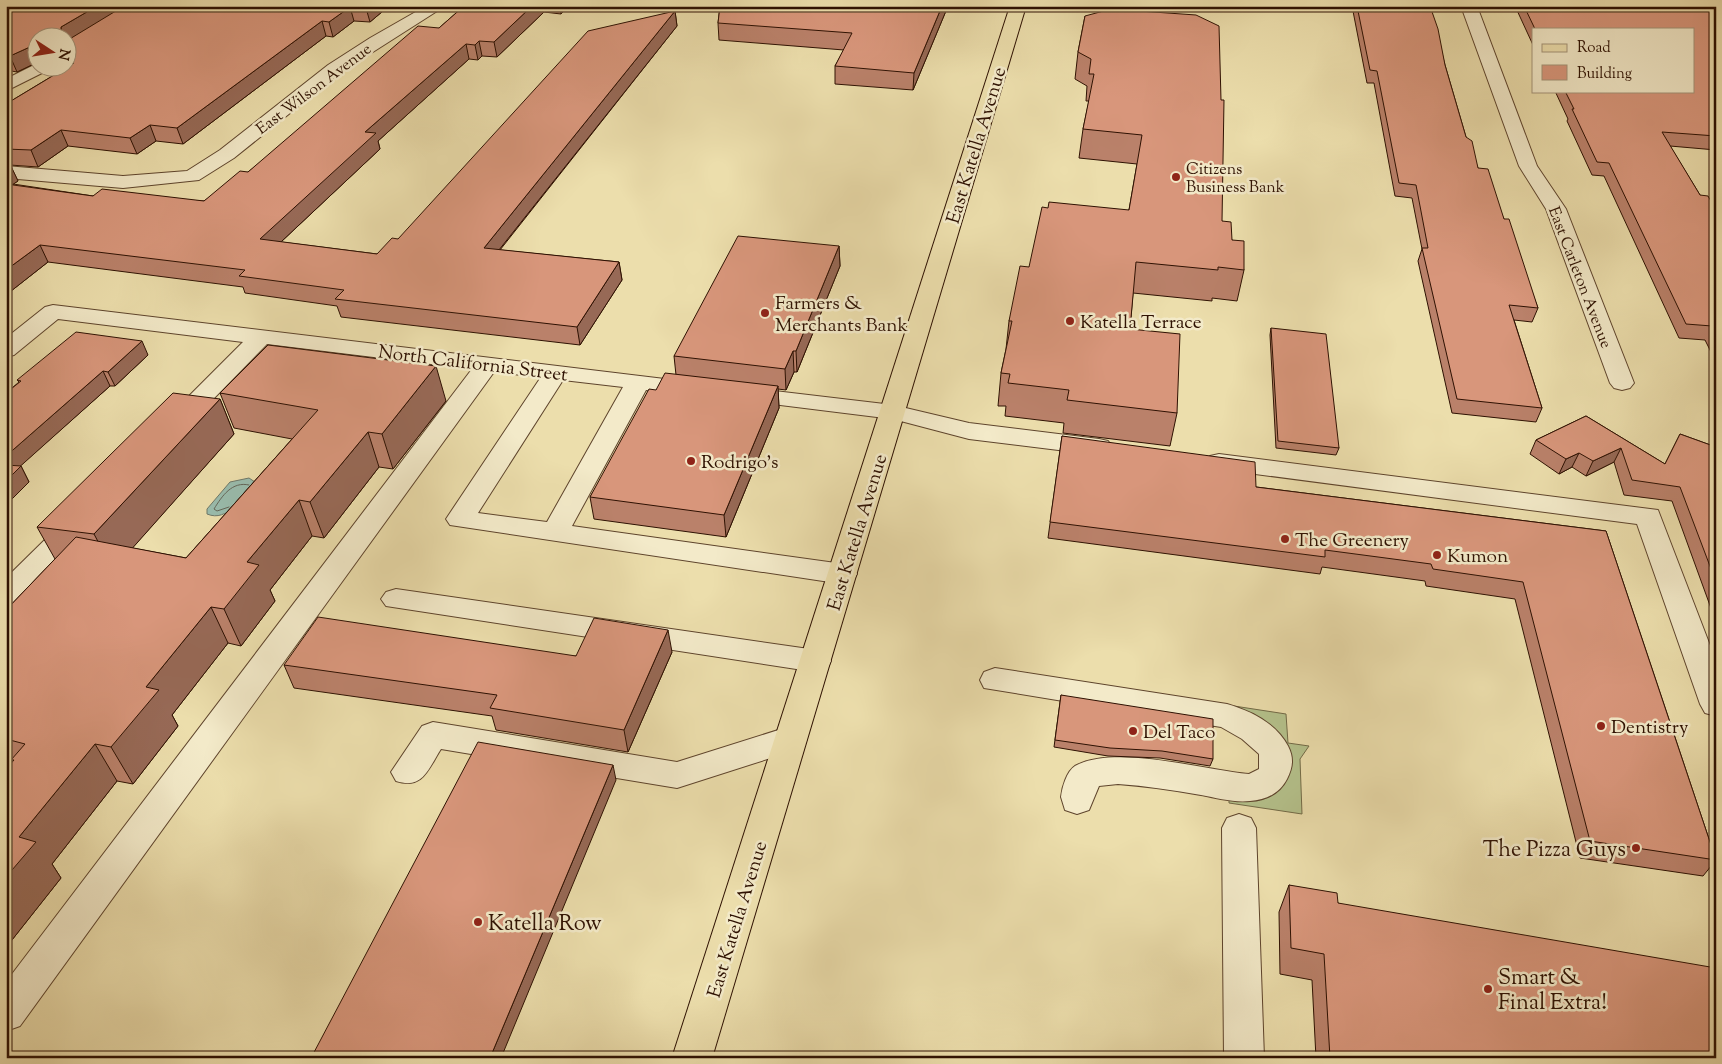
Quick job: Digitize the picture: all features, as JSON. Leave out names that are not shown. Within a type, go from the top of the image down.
[{"type":"main road","name":"East Katella Avenue","points":[[692,1058],[1018,6]]},
{"type":"street","name":"East Wilson Avenue","points":[[6,172],[122,182],[192,176],[227,154],[334,69],[376,41],[438,6]]},
{"type":"street","name":"East Carleton Avenue","points":[[1469,6],[1528,166],[1556,209],[1622,383]]},
{"type":"street","points":[[6,86],[28,74]]},
{"type":"street","name":"North California Street","points":[[6,350],[54,312],[893,412],[970,431],[1125,450]]},
{"type":"street","points":[[158,442],[260,337]]},
{"type":"street","points":[[6,1013],[488,364]]},
{"type":"street","points":[[556,372],[460,519],[843,574]]},
{"type":"street","points":[[555,532],[638,382]]},
{"type":"street","points":[[1193,459],[1648,516],[1716,704]]},
{"type":"street","points":[[6,596],[96,505]]},
{"type":"street","points":[[396,599],[816,661]]},
{"type":"street","points":[[995,680],[1227,716],[1245,724],[1260,735],[1274,750],[1277,765],[1272,779],[1263,786],[1249,788],[1140,773],[1099,771],[1086,777],[1079,786],[1077,800]]},
{"type":"street","points":[[408,772],[433,735],[677,775],[792,740]]},
{"type":"street","points":[[1239,828],[1244,1058]]},
{"type":"green space","points":[[1232,707],[1286,714],[1288,743],[1309,746],[1300,759],[1302,814],[1229,803],[1229,799],[1260,800],[1276,793],[1287,777],[1290,766]]},
{"type":"water","points":[[249,478],[255,482],[234,507],[222,515],[207,514],[207,509],[230,482]]},
{"type":"building","points":[[6,6],[97,6],[61,28],[28,28],[28,48],[6,56]]},
{"type":"building","points":[[124,6],[368,6],[366,8],[350,7],[329,22],[322,21],[177,128],[150,125],[130,138],[61,130],[31,150],[6,149],[6,104],[49,78],[78,78],[78,34]]},
{"type":"building","points":[[464,6],[532,6],[494,42],[479,41],[475,45],[466,44],[365,132],[376,133],[260,239],[377,254],[392,238],[398,239],[588,31],[675,11],[484,248],[619,262],[577,327],[335,299],[344,290],[239,276],[245,270],[40,245],[6,270],[6,184],[93,196],[102,189],[204,201],[240,171],[248,172],[418,26],[439,28]]},
{"type":"building","points":[[720,6],[942,6],[914,73],[835,66],[852,33],[718,23]]},
{"type":"building","points":[[1357,6],[1430,6],[1438,29],[1445,65],[1466,137],[1472,141],[1478,168],[1488,169],[1504,219],[1509,219],[1538,308],[1509,305],[1542,408],[1457,399],[1422,248],[1428,248],[1416,185],[1399,183],[1377,71],[1370,70]]},
{"type":"building","points":[[1524,6],[1716,6],[1716,136],[1662,132],[1700,195],[1708,196],[1716,210],[1716,334],[1712,326],[1686,324],[1609,163],[1597,162],[1566,92],[1694,92],[1694,28],[1535,28]]},
{"type":"building","points":[[1111,9],[1196,15],[1219,26],[1221,100],[1224,100],[1222,221],[1231,222],[1232,240],[1244,241],[1244,270],[1218,267],[1218,270],[1136,262],[1130,329],[1180,334],[1177,413],[1067,400],[1069,390],[1008,383],[1010,374],[1001,373],[1012,321],[1009,321],[1020,266],[1029,267],[1042,207],[1048,208],[1049,202],[1129,210],[1142,135],[1083,129],[1094,74],[1089,74],[1091,59],[1078,52],[1085,16]]},
{"type":"building","name":"Farmers & Merchants Bank","points":[[738,236],[839,246],[796,351],[793,351],[785,369],[674,356]]},
{"type":"building","points":[[1271,328],[1326,334],[1339,448],[1278,441]]},
{"type":"building","points":[[76,332],[142,341],[108,372],[103,371],[6,456],[6,393],[21,381],[17,380]]},
{"type":"building","points":[[268,345],[436,366],[382,434],[368,432],[310,502],[299,500],[247,562],[259,565],[224,609],[211,607],[146,687],[159,690],[111,747],[95,744],[19,837],[36,842],[6,877],[6,769],[25,744],[6,739],[6,610],[76,537],[186,558],[318,410],[220,393]]},
{"type":"building","name":"Rodrigo's","points":[[665,373],[778,386],[724,515],[590,497],[649,389],[656,390]]},
{"type":"building","points":[[173,393],[220,399],[94,534],[37,527]]},
{"type":"building","points":[[1586,416],[1665,464],[1680,434],[1716,447],[1716,582],[1680,487],[1632,480],[1621,448],[1593,461],[1579,453],[1566,459],[1536,440]]},
{"type":"building","points":[[1062,436],[1255,462],[1256,487],[1606,531],[1716,860],[1590,841],[1523,582],[1433,569],[1431,564],[1325,550],[1325,557],[1050,522]]},
{"type":"building","points":[[6,465],[21,466],[6,481]]},
{"type":"building","points":[[318,617],[576,656],[594,618],[668,630],[624,730],[490,708],[497,695],[284,665]]},
{"type":"building","name":"Del Taco","points":[[1061,695],[1213,719],[1213,759],[1162,751],[1110,748],[1055,740]]},
{"type":"building","name":"Katella Row","points":[[478,742],[613,765],[490,1058],[311,1058]]},
{"type":"building","name":"Smart & Final Extra!","points":[[1289,885],[1337,893],[1338,903],[1716,968],[1716,1058],[1330,1058],[1324,954],[1291,948]]},
{"type":"place","name":"Citizens Business Bank","points":[[1176,177]]},
{"type":"place","name":"Farmers & Merchants Bank","points":[[765,313]]},
{"type":"place","name":"Katella Terrace","points":[[1070,321]]},
{"type":"place","name":"Rodrigo's","points":[[691,461]]},
{"type":"place","name":"The Greenery","points":[[1285,539]]},
{"type":"place","name":"Kumon","points":[[1437,555]]},
{"type":"place","name":"Dentistry","points":[[1601,726]]},
{"type":"place","name":"Del Taco","points":[[1133,731]]},
{"type":"place","name":"The Pizza Guys","points":[[1636,848]]},
{"type":"place","name":"Katella Row","points":[[478,922]]},
{"type":"place","name":"Smart & Final Extra!","points":[[1488,989]]}]
